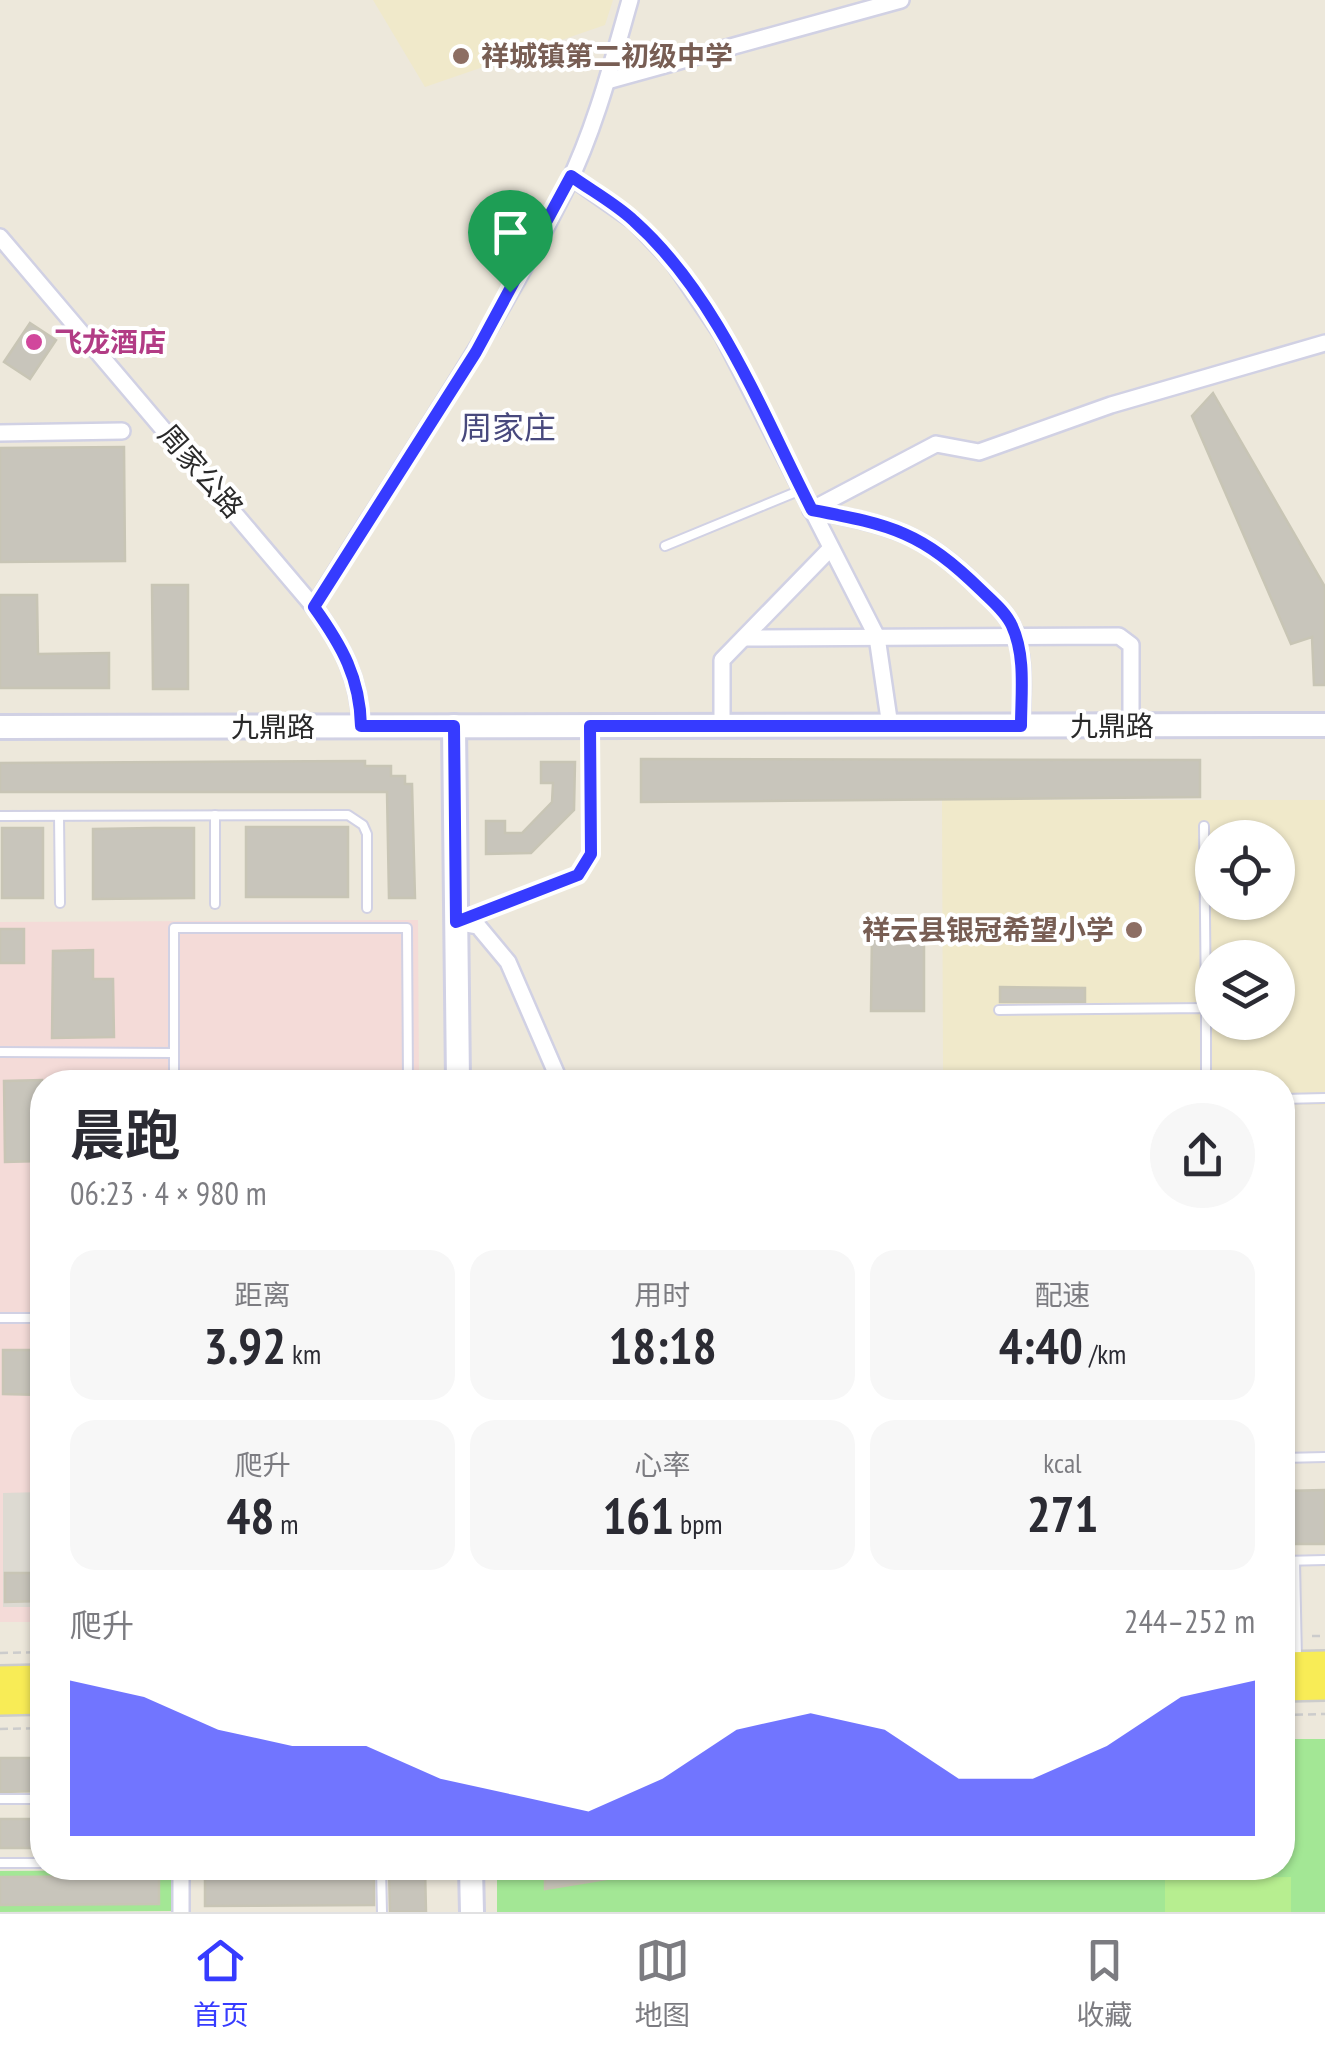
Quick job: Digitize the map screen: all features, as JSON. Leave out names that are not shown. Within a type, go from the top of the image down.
[{"type":"main road","points":[[1295,1665],[1325,1664]]},
{"type":"main road","points":[[0,1679],[30,1678]]},
{"type":"main road","points":[[1295,1688],[1325,1687]]},
{"type":"main road","points":[[0,1702],[30,1701]]},
{"type":"street","points":[[314,607],[476,352],[571,176],[608,81],[630,0]]},
{"type":"street","points":[[608,81],[901,0]]},
{"type":"street","points":[[571,176],[634,221],[672,262],[723,336],[877,637],[890,726]]},
{"type":"street","name":"周家公路","points":[[0,237],[314,607],[350,663],[359,687],[361,726]]},
{"type":"street","points":[[812,510],[936,444],[979,452],[1111,405],[1325,343]]},
{"type":"street","points":[[0,433],[122,431]]},
{"type":"street","points":[[812,510],[889,525],[929,544],[1002,611],[1015,637],[1021,668],[1021,726]]},
{"type":"street","points":[[722,726],[722,660],[831,548]]},
{"type":"street","points":[[744,638],[1129,640],[1131,726]]},
{"type":"street","points":[[454,726],[458,1070]]},
{"type":"street","name":"九鼎路","points":[[0,727],[1325,726]]},
{"type":"street","points":[[456,922],[478,926],[508,962],[555,1070]]},
{"type":"street","points":[[181,1880],[181,1912]]},
{"type":"street","points":[[471,1880],[472,1912]]},
{"type":"lane","points":[[666,546],[801,490]]},
{"type":"lane","points":[[456,922],[578,875],[591,854],[590,726]]},
{"type":"lane","points":[[0,816],[355,818],[368,834],[368,908]]},
{"type":"lane","points":[[59,816],[60,903]]},
{"type":"lane","points":[[214,904],[215,816]]},
{"type":"lane","points":[[174,1070],[174,928],[408,928],[408,1070]]},
{"type":"lane","points":[[999,1010],[1195,1008]]},
{"type":"lane","points":[[1206,1040],[1206,1070]]},
{"type":"lane","points":[[0,1052],[174,1052]]},
{"type":"lane","points":[[1295,1099],[1325,1098]]},
{"type":"lane","points":[[0,1318],[30,1318]]},
{"type":"lane","points":[[1295,1458],[1325,1457]]},
{"type":"lane","points":[[1295,1578],[1296,1561],[1325,1560]]},
{"type":"lane","points":[[0,1800],[30,1799]]},
{"type":"lane","points":[[0,1863],[30,1863]]},
{"type":"lane","points":[[381,1880],[382,1912]]},
{"type":"path","points":[[0,1652],[30,1652]]},
{"type":"path","points":[[1295,1714],[1325,1714]]},
{"type":"path","points":[[0,1729],[30,1728]]},
{"type":"shaded area","name":"祥城镇第二初级中学","points":[[373,0],[613,0],[605,25],[425,87]]},
{"type":"shaded area","name":"祥云县银冠希望小学","points":[[942,800],[1325,800],[1325,1105],[1295,1105],[1295,1070],[943,1070]]},
{"type":"shaded area","points":[[418,920],[419,1070],[30,1070],[30,1622],[0,1622],[0,922]]},
{"type":"shaded area","points":[[30,1492],[30,1607],[3,1607],[3,1493]]},
{"type":"green space","points":[[1295,1739],[1325,1739],[1325,1912],[497,1912],[497,1880],[1295,1880]]},
{"type":"green space","points":[[0,1871],[30,1871],[30,1880],[173,1880],[174,1911],[0,1912]]},
{"type":"green space","points":[[1165,1880],[1291,1880],[1291,1912],[1165,1912]]},
{"type":"building","points":[[30,323],[56,340],[30,379],[4,362]]},
{"type":"building","points":[[1213,393],[1325,587],[1325,685],[1314,685],[1312,637],[1291,644],[1192,416]]},
{"type":"building","points":[[124,447],[125,561],[0,562],[0,448]]},
{"type":"building","points":[[152,585],[188,585],[188,689],[153,689]]},
{"type":"building","points":[[0,595],[37,595],[38,654],[109,653],[109,688],[0,688]]},
{"type":"building","points":[[641,759],[1200,760],[1200,797],[641,802]]},
{"type":"building","points":[[365,761],[365,766],[391,766],[391,776],[405,776],[405,784],[412,784],[415,898],[389,898],[387,792],[0,792],[0,763]]},
{"type":"building","points":[[541,762],[575,762],[574,810],[531,853],[486,854],[486,821],[505,821],[505,833],[522,833],[552,802],[553,783],[541,783]]},
{"type":"building","points":[[246,827],[348,827],[348,897],[246,897]]},
{"type":"building","points":[[2,828],[43,828],[43,898],[2,898]]},
{"type":"building","points":[[194,828],[194,898],[93,899],[93,829]]},
{"type":"building","points":[[0,929],[24,929],[24,963],[0,963]]},
{"type":"building","points":[[872,931],[924,931],[924,1011],[871,1011]]},
{"type":"building","points":[[93,950],[93,979],[113,979],[114,1037],[52,1038],[53,951]]},
{"type":"building","points":[[1000,987],[1085,988],[1085,1002],[1000,1002]]},
{"type":"building","points":[[30,1080],[30,1161],[5,1162],[4,1081]]},
{"type":"building","points":[[3,1350],[30,1350],[30,1395],[3,1394]]},
{"type":"building","points":[[1325,1490],[1325,1544],[1295,1544],[1295,1491]]},
{"type":"building","points":[[5,1573],[30,1573],[30,1601],[5,1602]]},
{"type":"building","points":[[0,1758],[30,1758],[30,1791],[0,1792]]},
{"type":"building","points":[[0,1819],[30,1819],[30,1848],[0,1848]]},
{"type":"building","points":[[0,1877],[159,1880],[159,1904],[0,1905]]},
{"type":"building","points":[[205,1880],[374,1880],[374,1905],[205,1906]]},
{"type":"building","points":[[389,1880],[425,1880],[426,1912],[390,1912]]},
{"type":"building","points":[[545,1880],[600,1880],[545,1889]]},
{"type":"place","name":"祥城镇第二初级中学","points":[[461,56]]},
{"type":"place","name":"飞龙酒店","points":[[34,342]]},
{"type":"place","name":"祥云县银冠希望小学","points":[[1134,930]]},
{"type":"district","name":"周家庄","points":[[508,428]]},
{"type":"route","points":[[571,176],[634,221],[672,262],[723,336],[812,510],[889,525],[929,544],[1002,611],[1012,625],[1020,654],[1021,726],[590,726],[591,854],[578,875],[456,922],[454,726],[361,726],[359,687],[350,663],[314,607],[510,292],[571,176]]}]
